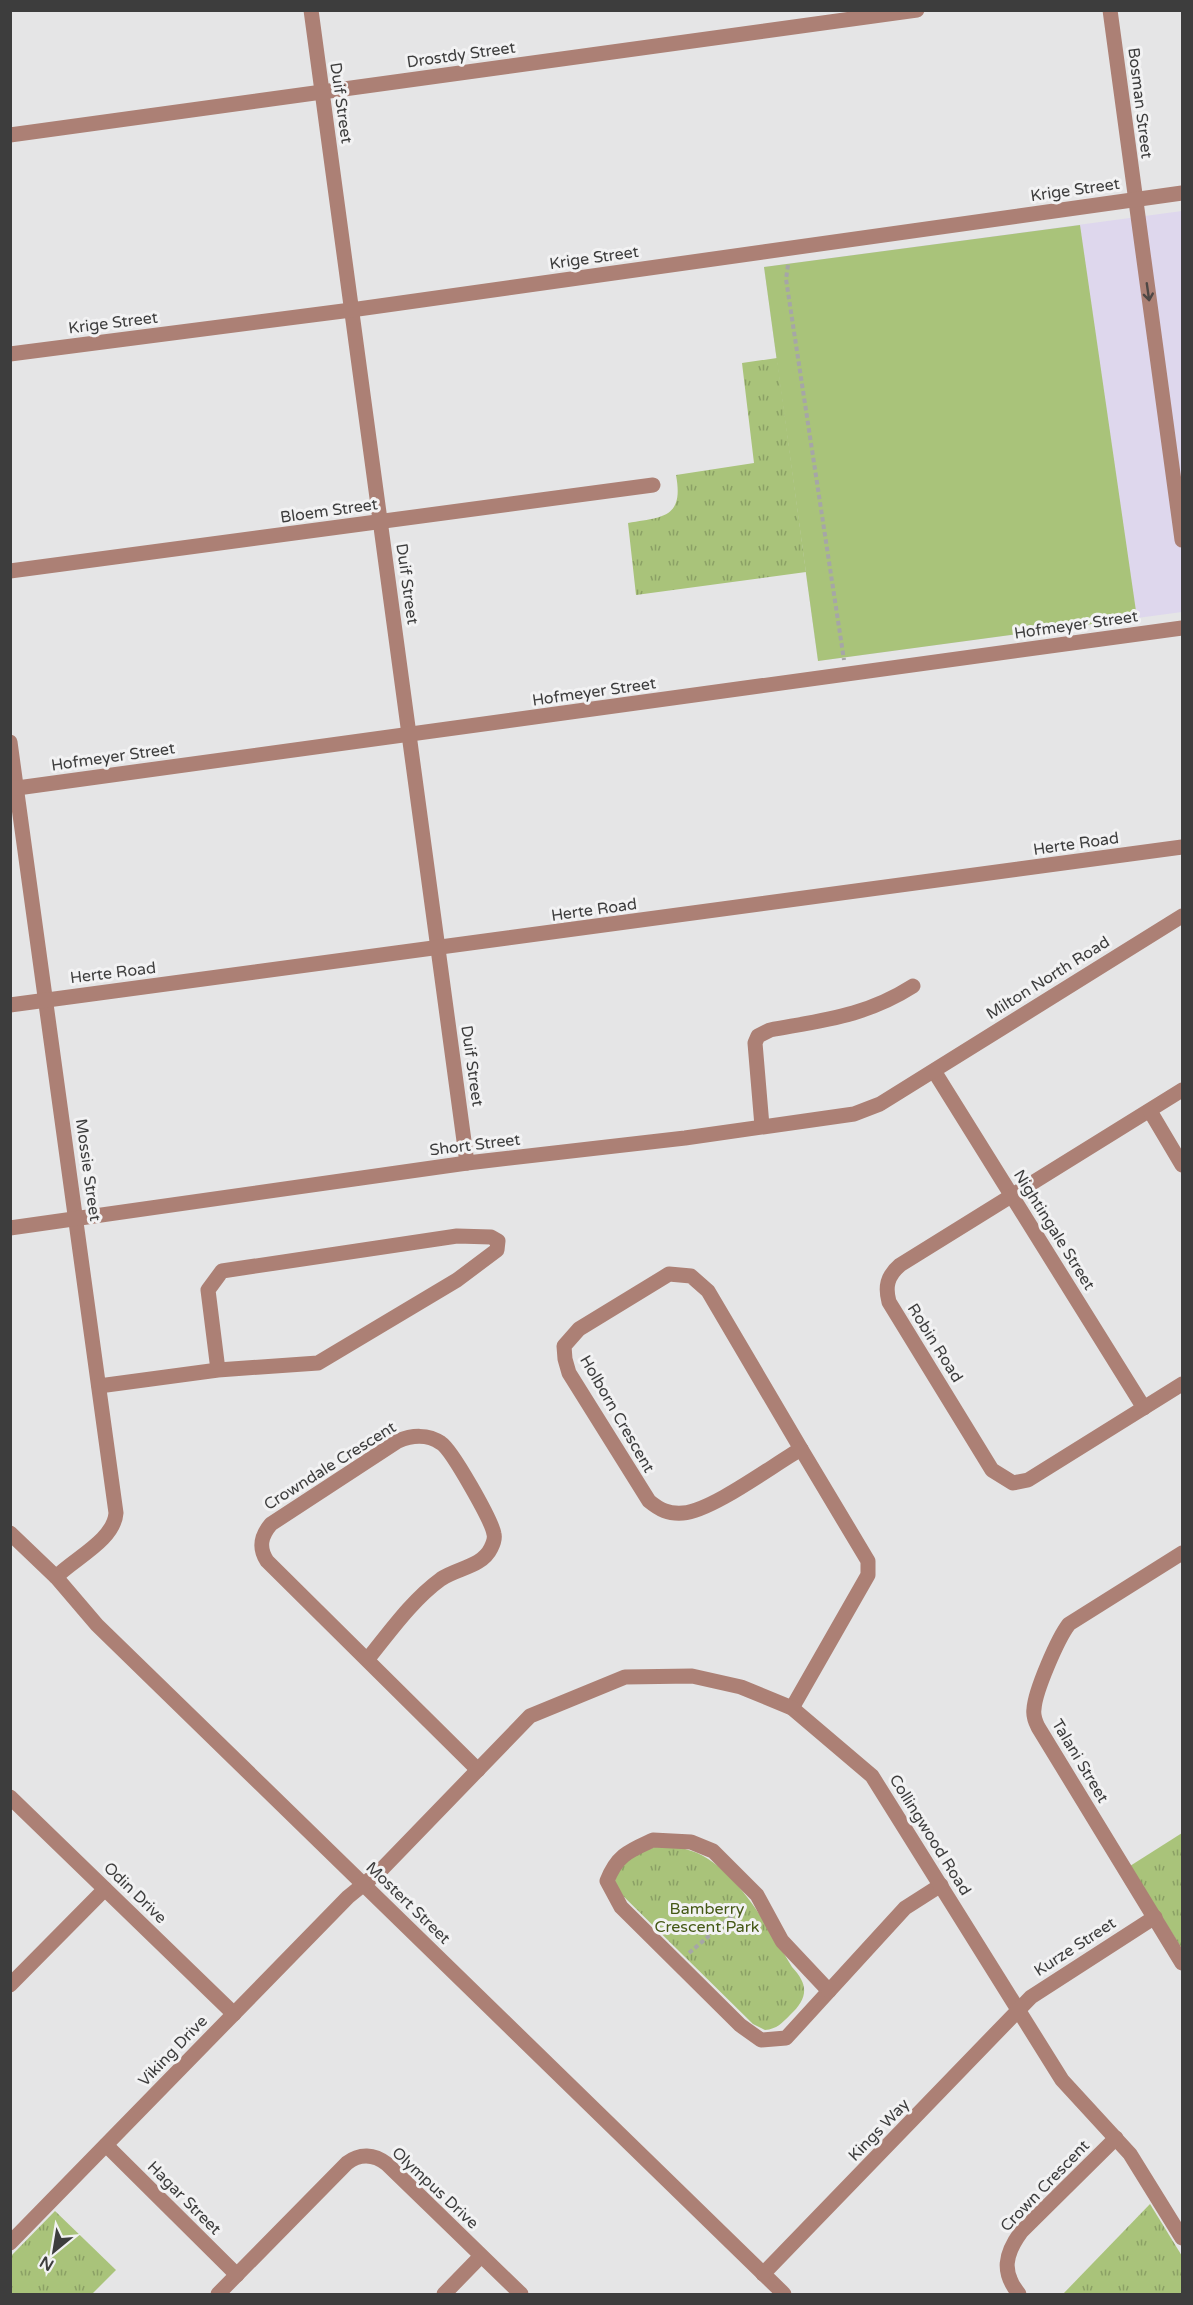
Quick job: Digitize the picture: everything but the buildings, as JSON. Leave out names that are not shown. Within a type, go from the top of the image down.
[{"type":"street","name":"Duif Street","points":[[311,10],[467,1163]]},
{"type":"street","name":"Drostdy Street","points":[[10,135],[917,10]]},
{"type":"street","name":"Bosman Street","points":[[1110,10],[1182,540]]},
{"type":"street","name":"Krige Street","points":[[10,354],[351,310],[1182,193]]},
{"type":"street","name":"Bloem Street","points":[[10,571],[653,485]]},
{"type":"street","name":"Hofmeyer Street","points":[[14,789],[1182,628]]},
{"type":"street","name":"Mossie Street","points":[[10,742],[14,789],[46,1000],[116,1520],[106,1537],[72,1561],[56,1577]]},
{"type":"street","name":"Herte Road","points":[[10,1005],[438,950],[1182,847]]},
{"type":"street","name":"Milton North Road","points":[[934,1071],[1182,916]]},
{"type":"street","points":[[762,1126],[754,1043],[758,1036],[770,1030],[860,1013],[878,1006],[913,986]]},
{"type":"street","name":"Short Street","points":[[10,1228],[467,1163],[686,1138],[854,1114],[880,1104],[934,1071]]},
{"type":"street","name":"Nightingale Street","points":[[934,1071],[1144,1408]]},
{"type":"street","name":"Robin Road","points":[[1182,1090],[900,1265],[889,1277],[886,1290],[889,1302],[992,1470],[1013,1483],[1028,1480],[1182,1384]]},
{"type":"street","points":[[1150,1110],[1182,1165]]},
{"type":"street","points":[[99,1386],[218,1370],[318,1363],[456,1280],[497,1250],[498,1241],[491,1237],[457,1236],[222,1271],[208,1290],[218,1370]]},
{"type":"street","name":"Holborn Crescent","points":[[792,1708],[868,1575],[868,1561],[708,1291],[691,1276],[676,1273],[660,1277],[579,1329],[564,1346],[569,1373],[638,1485],[659,1509],[684,1513],[703,1508],[801,1449]]},
{"type":"street","name":"Crowndale Crescent","points":[[367,1660],[396,1623],[442,1578],[477,1563],[487,1554],[494,1540],[487,1517],[452,1454],[442,1443],[426,1436],[407,1437],[398,1441],[271,1524],[262,1537],[262,1553],[267,1561],[478,1770]]},
{"type":"street","name":"Mostert Street","points":[[10,1533],[56,1577],[97,1625],[784,2295]]},
{"type":"street","name":"Talani Street","points":[[1182,1553],[1069,1624],[1060,1638],[1034,1706],[1038,1727],[1182,1962]]},
{"type":"street","name":"Collingwood Road","points":[[363,1884],[530,1716],[625,1677],[692,1676],[741,1688],[792,1708],[872,1776],[1017,2009]]},
{"type":"street","name":"Odin Drive","points":[[10,1797],[234,2014]]},
{"type":"street","points":[[829,1991],[783,1941],[757,1895],[713,1851],[691,1842],[653,1840],[626,1852],[612,1868],[606,1881],[621,1907],[740,2025],[761,2040],[786,2038],[905,1908],[941,1885]]},
{"type":"street","name":"Viking Drive","points":[[10,2243],[363,1884]]},
{"type":"street","points":[[10,1985],[105,1889]]},
{"type":"street","name":"Kurze Street","points":[[1017,2009],[1031,1997],[1155,1917]]},
{"type":"street","name":"Kings Way","points":[[763,2274],[1017,2009]]},
{"type":"street","name":"Crown Crescent","points":[[1017,2009],[1062,2080],[1130,2154],[1182,2238]]},
{"type":"street","name":"Crown Crescent","points":[[1019,2295],[1008,2277],[1005,2265],[1012,2244],[1021,2232],[1116,2138]]},
{"type":"street","name":"Hagar Street","points":[[106,2145],[237,2275]]},
{"type":"street","name":"Olympus Drive","points":[[218,2295],[347,2163],[363,2156],[375,2157],[387,2164],[521,2295]]},
{"type":"street","points":[[444,2295],[481,2256]]},
{"type":"path","points":[[790,249],[786,279],[846,676]]},
{"type":"path","points":[[677,1963],[757,1895]]},
{"type":"shaded area","points":[[1182,211],[1182,612],[818,661],[764,267]]},
{"type":"green space","points":[[1080,225],[1137,618],[818,661],[764,267]]},
{"type":"green space","points":[[777,358],[806,572],[636,595],[628,523],[661,517],[674,508],[678,489],[676,475],[754,463],[742,363]]},
{"type":"green space","points":[[1182,1833],[1182,1949],[1130,1866]]},
{"type":"green space","name":"Bamberry Crescent Park","points":[[657,1846],[685,1849],[719,1867],[734,1881],[760,1915],[804,1986],[800,2003],[779,2025],[765,2030],[753,2024],[615,1888],[618,1870],[622,1864],[633,1856]]},
{"type":"green space","points":[[1150,2204],[1182,2256],[1182,2294],[1063,2294]]},
{"type":"green space","points":[[55,2211],[116,2270],[92,2294],[11,2294],[11,2256]]}]
